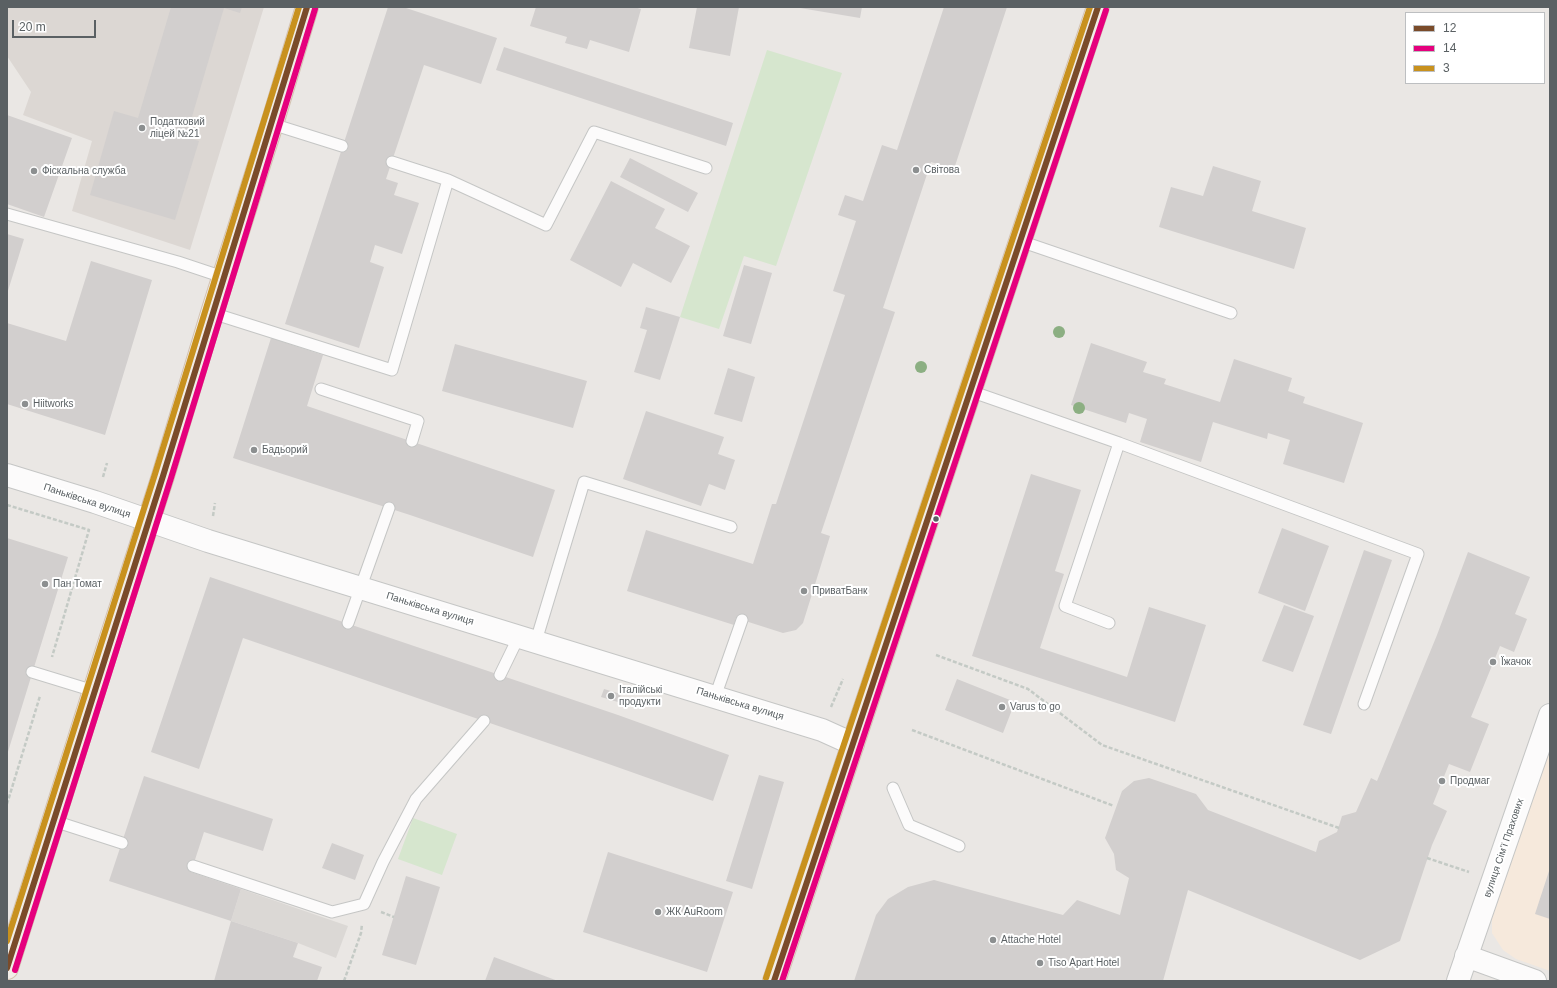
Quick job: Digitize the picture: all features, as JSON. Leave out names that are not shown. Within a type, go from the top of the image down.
[{"type":"main road","points":[[7,968],[149,522],[223,276],[272,124],[307,7]]},
{"type":"main road","points":[[774,981],[1098,7]]},
{"type":"street","name":"Паньківська вулиця","points":[[7,475],[95,502],[149,522],[822,730],[853,744]]},
{"type":"street","name":"вулиця Сімʼї Прахових","points":[[1458,981],[1492,879],[1550,715]]},
{"type":"street","points":[[1466,956],[1536,981]]},
{"type":"lane","points":[[272,124],[342,146]]},
{"type":"lane","points":[[392,162],[448,180],[546,225],[594,132],[706,168]]},
{"type":"lane","points":[[212,313],[392,370],[448,180]]},
{"type":"lane","points":[[7,214],[223,276]]},
{"type":"lane","points":[[1020,241],[1231,313]]},
{"type":"lane","points":[[321,389],[418,421],[412,441]]},
{"type":"lane","points":[[970,391],[1119,443],[1418,554],[1364,704]]},
{"type":"lane","points":[[1110,623],[1065,606],[1119,443]]},
{"type":"lane","points":[[500,675],[527,638],[584,482],[731,527]]},
{"type":"lane","points":[[348,623],[388,508]]},
{"type":"lane","points":[[716,697],[742,620]]},
{"type":"lane","points":[[32,672],[94,691]]},
{"type":"lane","points":[[193,866],[332,912],[364,904],[383,862],[416,799],[484,721]]},
{"type":"lane","points":[[893,788],[909,825],[959,846]]},
{"type":"lane","points":[[54,820],[122,843]]},
{"type":"path","points":[[102,480],[107,463]]},
{"type":"path","points":[[7,505],[89,530],[82,556]]},
{"type":"path","points":[[936,655],[1028,688],[1102,745],[1339,828]]},
{"type":"path","points":[[912,730],[1114,806]]},
{"type":"path","points":[[1427,858],[1492,879]]},
{"type":"path","points":[[344,981],[361,933],[364,904],[394,917]]},
{"type":"shaded area","name":"Податковий ліцей №21","points":[[7,7],[264,7],[190,250],[72,211],[92,141],[23,115],[31,92],[7,56]]},
{"type":"shaded area","points":[[1550,744],[1550,971],[1516,959],[1503,950],[1492,933],[1492,918]]},
{"type":"shaded area","points":[[241,889],[348,926],[336,958],[298,943],[231,921]]},
{"type":"green space","points":[[767,50],[842,73],[776,266],[744,256],[719,329],[680,317]]},
{"type":"green space","points":[[413,818],[457,834],[442,875],[398,859]]},
{"type":"building","points":[[171,7],[242,7],[240,13],[224,8],[186,137],[199,141],[175,220],[90,195],[114,111],[138,118]]},
{"type":"building","points":[[388,7],[403,7],[497,38],[481,84],[424,65],[386,179],[398,183],[394,195],[419,203],[402,254],[375,245],[370,262],[384,267],[359,348],[285,324]]},
{"type":"building","points":[[536,7],[634,7],[641,9],[629,52],[590,40],[587,49],[565,43],[567,37],[530,26]]},
{"type":"building","points":[[697,7],[739,7],[730,56],[689,48]]},
{"type":"building","points":[[794,7],[862,7],[860,18]]},
{"type":"building","points":[[944,7],[1007,7],[954,169],[931,162],[883,308],[895,312],[821,533],[830,536],[803,623],[796,630],[783,633],[736,618],[734,625],[627,591],[646,530],[753,564],[772,504],[776,504],[845,295],[833,291],[856,221],[838,215],[845,195],[863,201],[882,145],[897,150]]},
{"type":"building","points":[[504,47],[733,123],[726,146],[496,70]]},
{"type":"building","name":"Фіскальна служба","points":[[7,115],[72,138],[44,217],[7,204]]},
{"type":"building","points":[[630,158],[698,193],[688,212],[620,177]]},
{"type":"building","points":[[1213,166],[1261,181],[1252,211],[1306,228],[1294,269],[1159,227],[1171,187],[1203,196]]},
{"type":"building","points":[[611,181],[665,209],[655,228],[690,246],[671,283],[633,263],[621,287],[570,260]]},
{"type":"building","points":[[7,234],[24,239],[7,294]]},
{"type":"building","points":[[91,261],[152,280],[105,435],[7,404],[7,323],[66,341]]},
{"type":"building","points":[[744,265],[772,273],[751,344],[723,336]]},
{"type":"building","points":[[646,307],[680,317],[660,380],[634,372],[647,330],[640,328]]},
{"type":"building","points":[[271,338],[323,355],[307,406],[555,490],[533,557],[410,515],[233,458]]},
{"type":"building","points":[[1091,343],[1147,362],[1143,372],[1166,379],[1164,384],[1220,402],[1234,359],[1292,378],[1288,391],[1305,397],[1303,403],[1363,423],[1344,483],[1283,464],[1290,440],[1268,433],[1267,439],[1213,422],[1201,462],[1140,442],[1147,419],[1129,413],[1126,423],[1071,405]]},
{"type":"building","points":[[455,344],[587,381],[573,428],[442,391]]},
{"type":"building","points":[[728,368],[755,377],[742,422],[714,414]]},
{"type":"building","points":[[646,411],[724,437],[718,454],[735,460],[725,490],[709,484],[701,506],[623,479]]},
{"type":"building","points":[[1031,474],[1081,490],[1055,571],[1064,574],[1040,648],[1127,677],[1149,607],[1206,625],[1175,722],[972,656]]},
{"type":"building","points":[[1282,528],[1329,546],[1305,611],[1258,593]]},
{"type":"building","points":[[7,538],[68,557],[7,755]]},
{"type":"building","points":[[1364,550],[1392,560],[1331,734],[1303,725]]},
{"type":"building","points":[[1468,552],[1530,577],[1515,614],[1527,619],[1514,652],[1500,646],[1471,717],[1489,724],[1470,772],[1449,764],[1433,804],[1447,811],[1432,845],[1400,941],[1360,960],[1188,890],[1163,981],[854,981],[876,915],[888,899],[908,887],[934,880],[1063,915],[1077,900],[1120,915],[1129,878],[1116,870],[1114,854],[1105,838],[1122,791],[1134,781],[1149,778],[1196,794],[1208,810],[1316,852],[1319,841],[1337,832],[1342,816],[1356,812],[1371,778],[1377,781],[1437,635]]},
{"type":"building","points":[[210,577],[618,715],[729,755],[713,801],[243,638],[199,769],[151,752]]},
{"type":"building","points":[[1284,605],[1314,616],[1293,672],[1262,661]]},
{"type":"building","points":[[957,679],[1015,702],[1003,733],[945,710]]},
{"type":"building","name":"Італійські продукти","points":[[604,689],[621,694],[618,702],[601,697]]},
{"type":"building","points":[[759,775],[784,782],[752,889],[726,881]]},
{"type":"building","points":[[144,776],[273,819],[263,851],[204,832],[191,872],[241,889],[231,921],[109,881]]},
{"type":"building","points":[[332,843],[364,855],[355,880],[322,868]]},
{"type":"building","name":"ЖК AuRoom","points":[[608,852],[733,892],[707,972],[583,932]]},
{"type":"building","points":[[1550,868],[1550,919],[1535,914]]},
{"type":"building","points":[[406,876],[440,887],[416,965],[382,955]]},
{"type":"building","points":[[231,921],[298,943],[293,957],[322,967],[317,981],[214,981]]},
{"type":"building","points":[[494,957],[558,981],[485,981]]},
{"type":"transit line","name":"3","points":[[7,941],[155,474],[299,7]]},
{"type":"transit line","name":"12","points":[[7,968],[163,476],[307,7]]},
{"type":"transit line","name":"3","points":[[766,978],[1090,7]]},
{"type":"transit line","name":"12","points":[[774,981],[1098,7]]},
{"type":"transit line","name":"14","points":[[15,970],[171,478],[315,9]]},
{"type":"transit line","name":"14","points":[[782,981],[1106,10]]},
{"type":"place","name":"Податковий ліцей №21","points":[[142,128]]},
{"type":"place","name":"Світова","points":[[916,170]]},
{"type":"place","name":"Фіскальна служба","points":[[34,171]]},
{"type":"place","name":"Hiitworks","points":[[25,404]]},
{"type":"place","name":"Бадьорий","points":[[254,450]]},
{"type":"place","name":"Пан Томат","points":[[45,584]]},
{"type":"place","name":"ПриватБанк","points":[[804,591]]},
{"type":"place","name":"Їжачок","points":[[1493,662]]},
{"type":"place","name":"Італійські продукти","points":[[611,696]]},
{"type":"place","name":"Varus to go","points":[[1002,707]]},
{"type":"place","name":"Продмаг","points":[[1442,781]]},
{"type":"place","name":"ЖК AuRoom","points":[[658,912]]},
{"type":"place","name":"Attache Hotel","points":[[993,940]]},
{"type":"place","name":"Tiso Apart Hotel","points":[[1040,963]]}]
